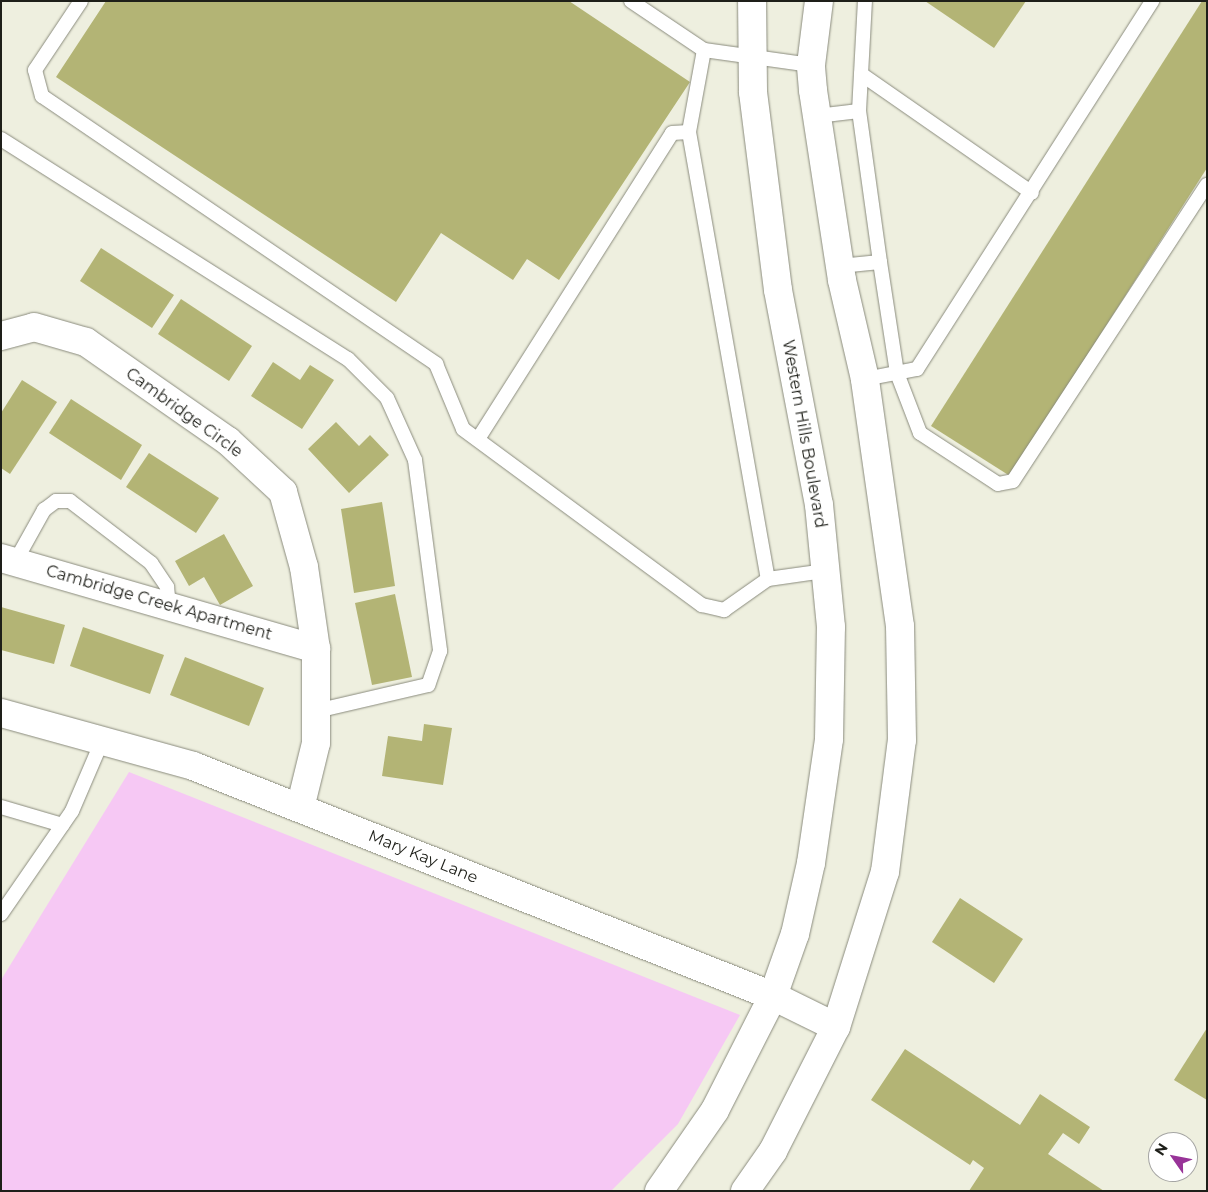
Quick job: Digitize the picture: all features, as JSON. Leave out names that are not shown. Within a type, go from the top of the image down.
[{"type":"street","name":"Western Hills Boulevard","points":[[659,1191],[715,1110],[773,996],[795,934],[812,863],[829,738],[831,627],[826,571],[819,505],[778,290],[751,59],[752,1]]},
{"type":"street","points":[[745,1191],[773,1151],[836,1026],[886,872],[902,740],[900,626],[865,379],[840,266],[810,65],[819,1]]},
{"type":"street","name":"Cambridge Circle","points":[[1,336],[34,328],[86,342],[228,441],[283,492],[304,567],[316,649],[316,742],[300,808]]},
{"type":"street","name":"Cambridge Creek Apartment","points":[[8,560],[316,649]]},
{"type":"street","name":"Mary Kay Lane","points":[[1,713],[194,766],[773,996],[836,1026]]},
{"type":"lane","points":[[81,1],[35,70],[42,96],[436,364],[463,428],[702,605],[724,610],[768,579],[826,571]]},
{"type":"lane","points":[[631,1],[704,50],[751,59],[810,65]]},
{"type":"lane","points":[[864,1],[859,111],[897,373],[920,433],[998,484],[1013,481],[1207,185]]},
{"type":"lane","points":[[865,379],[917,370],[1032,193],[1152,1]]},
{"type":"lane","points":[[704,50],[689,132],[768,579]]},
{"type":"lane","points":[[861,74],[1032,193]]},
{"type":"lane","points":[[817,116],[859,111]]},
{"type":"lane","points":[[478,439],[672,133],[689,132]]},
{"type":"lane","points":[[1,140],[348,359],[387,398],[415,460],[440,651],[428,685],[316,711]]},
{"type":"lane","points":[[840,266],[880,262]]},
{"type":"lane","points":[[8,560],[44,510],[56,501],[70,502],[82,507],[151,563],[167,587],[169,606]]},
{"type":"lane","points":[[1,914],[62,825],[102,741]]},
{"type":"lane","points":[[1,807],[62,825]]},
{"type":"shaded area","points":[[129,772],[740,1015],[678,1124],[611,1191],[1,1191],[1,980]]},
{"type":"building","points":[[106,1],[569,1],[690,82],[559,280],[527,259],[513,280],[441,233],[396,302],[56,77]]},
{"type":"building","points":[[925,1],[1026,1],[994,48]]},
{"type":"building","points":[[1202,1],[1207,1],[1207,168],[1010,476],[931,426]]},
{"type":"building","points":[[101,248],[174,295],[152,328],[80,281]]},
{"type":"building","points":[[181,299],[252,346],[229,381],[158,334]]},
{"type":"building","points":[[273,362],[300,380],[310,365],[334,380],[302,429],[251,396]]},
{"type":"building","points":[[22,380],[57,402],[10,474],[1,468],[1,413]]},
{"type":"building","points":[[71,399],[142,445],[121,480],[49,433]]},
{"type":"building","points":[[336,422],[359,446],[370,435],[389,455],[349,493],[308,449]]},
{"type":"building","points":[[149,453],[219,498],[196,533],[126,487]]},
{"type":"building","points":[[382,502],[395,586],[354,593],[341,509]]},
{"type":"building","points":[[224,534],[253,586],[220,605],[204,577],[189,586],[175,561]]},
{"type":"building","points":[[395,594],[412,677],[372,685],[355,603]]},
{"type":"building","points":[[1,607],[65,625],[54,664],[1,650]]},
{"type":"building","points":[[83,627],[164,655],[150,694],[70,666]]},
{"type":"building","points":[[185,657],[264,688],[249,726],[170,695]]},
{"type":"building","points":[[424,724],[452,728],[443,785],[382,776],[388,736],[422,741]]},
{"type":"building","points":[[960,898],[1023,939],[994,983],[932,942]]},
{"type":"building","points":[[1207,1028],[1207,1100],[1174,1080]]},
{"type":"building","points":[[905,1049],[1020,1125],[1040,1094],[1090,1127],[1079,1144],[1063,1133],[1048,1154],[1104,1191],[969,1191],[984,1168],[973,1160],[970,1165],[871,1100]]}]
